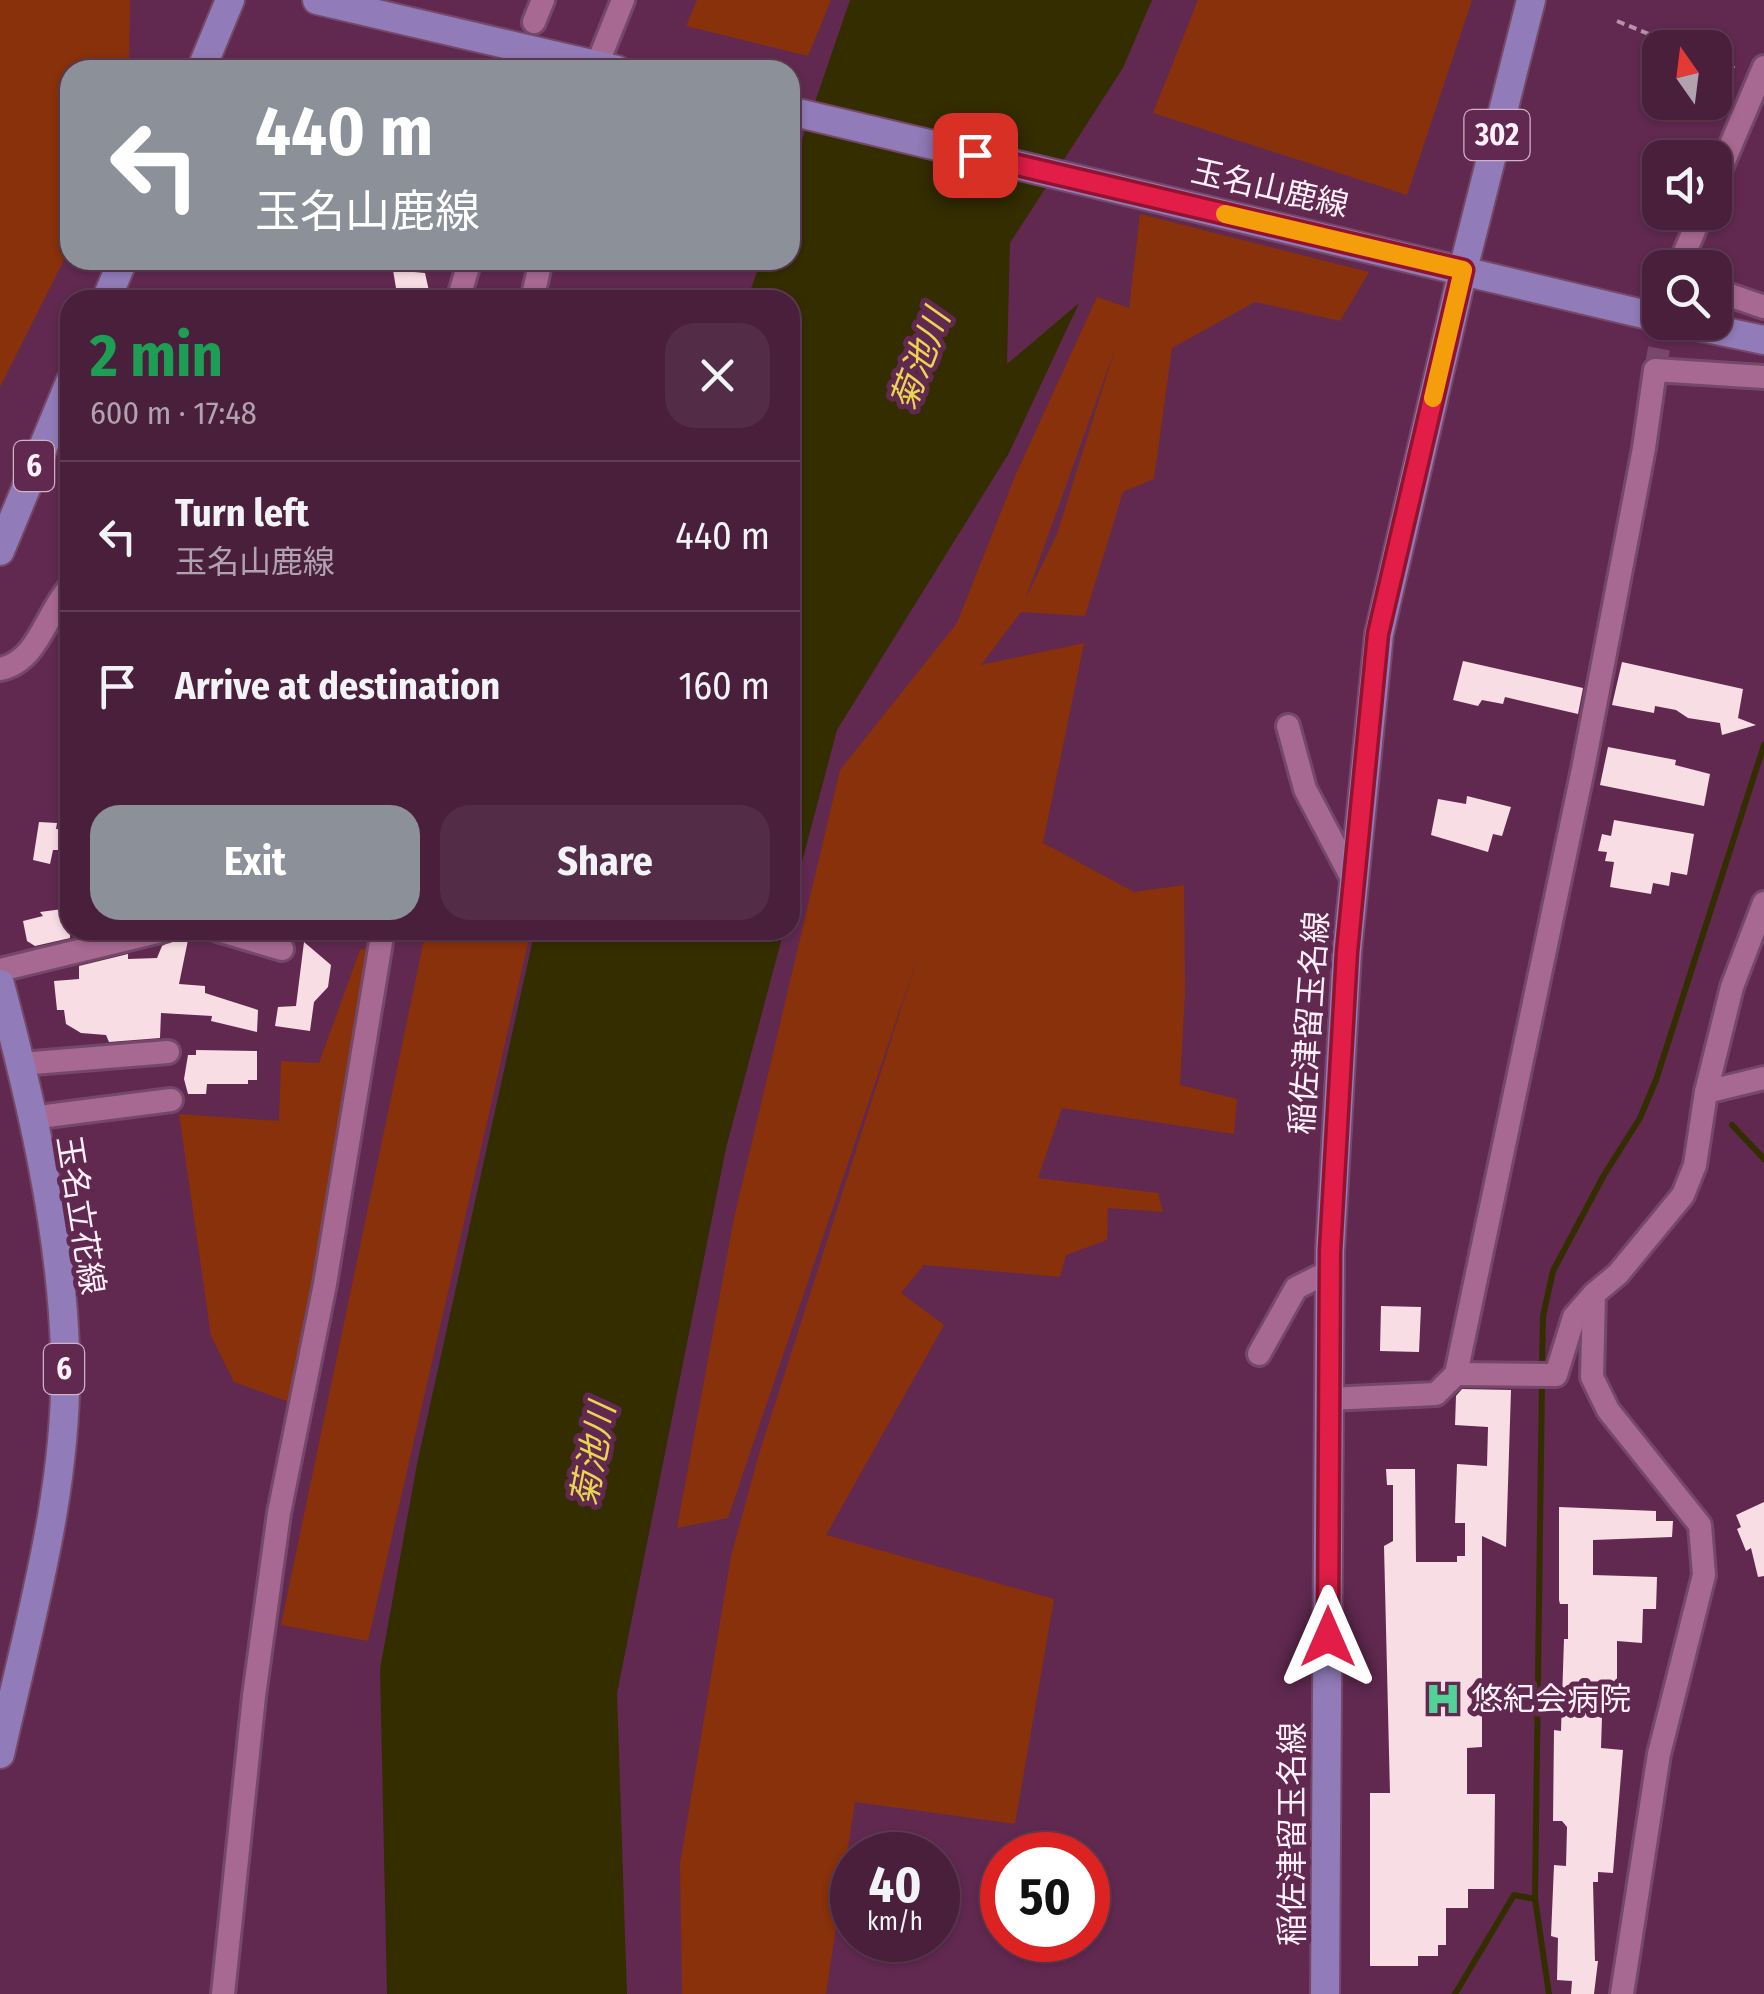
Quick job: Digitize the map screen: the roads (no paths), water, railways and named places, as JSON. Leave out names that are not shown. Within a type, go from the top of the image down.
[{"type":"main road","points":[[205,60],[230,0]]},
{"type":"main road","points":[[317,0],[569,60]]},
{"type":"main road","name":"302","points":[[1463,270],[1531,0]]},
{"type":"main road","name":"玉名山鹿線","points":[[800,113],[1463,270]]},
{"type":"main road","points":[[1463,270],[1642,314]]},
{"type":"main road","name":"稲佐津留玉名線","points":[[1326,1994],[1330,1271],[1354,882],[1378,634],[1463,270]]},
{"type":"main road","points":[[1732,333],[1764,340]]},
{"type":"main road","name":"6","points":[[0,551],[60,406]]},
{"type":"main road","name":"玉名立花線","points":[[0,984],[21,1064],[52,1233],[65,1350],[58,1465],[38,1584],[0,1754]]},
{"type":"street","points":[[534,22],[543,0]]},
{"type":"street","points":[[605,60],[623,0]]},
{"type":"street","points":[[1732,142],[1764,67]]},
{"type":"street","points":[[1732,296],[1764,307]]},
{"type":"street","points":[[1329,1399],[1436,1394],[1456,1374],[1583,769],[1644,448],[1654,370],[1764,376]]},
{"type":"street","points":[[0,668],[28,656],[60,598]]},
{"type":"street","points":[[1288,726],[1304,789],[1354,882]]},
{"type":"street","points":[[1456,1374],[1556,1375],[1574,1318],[1618,1274],[1683,1195],[1695,1165],[1706,1092],[1732,986],[1764,903]]},
{"type":"street","points":[[0,970],[124,940]]},
{"type":"street","points":[[252,940],[282,949]]},
{"type":"street","points":[[224,1994],[254,1696],[279,1512],[325,1284],[381,940]]},
{"type":"street","points":[[21,1064],[168,1052]]},
{"type":"street","points":[[1706,1092],[1764,1078]]},
{"type":"street","points":[[31,1118],[171,1100]]},
{"type":"street","points":[[1259,1354],[1296,1288],[1330,1271]]},
{"type":"street","points":[[1594,1294],[1592,1377],[1608,1410],[1700,1525],[1704,1576],[1659,1754],[1622,1994]]},
{"type":"water","name":"菊池川","points":[[850,0],[1152,0],[1123,68],[1010,243],[1007,364],[1079,303],[1009,453],[837,730],[800,869],[800,290],[750,290],[758,270],[800,270],[800,146]]},
{"type":"water","name":"菊池川","points":[[533,940],[781,940],[726,1148],[617,1693],[627,1994],[387,1994],[380,1669],[417,1464]]},
{"type":"waterway","points":[[1542,1367],[1543,1316],[1553,1271],[1604,1175],[1640,1118],[1656,1080],[1764,745]]},
{"type":"waterway","points":[[1732,1125],[1764,1159]]},
{"type":"waterway","points":[[1535,1899],[1542,1380]]},
{"type":"waterway","points":[[1455,1994],[1514,1895],[1535,1899],[1549,1994]]},
{"type":"tunnel","points":[[1655,370],[1661,340]]},
{"type":"place","name":"悠紀会病院","points":[[1443,1699]]}]
